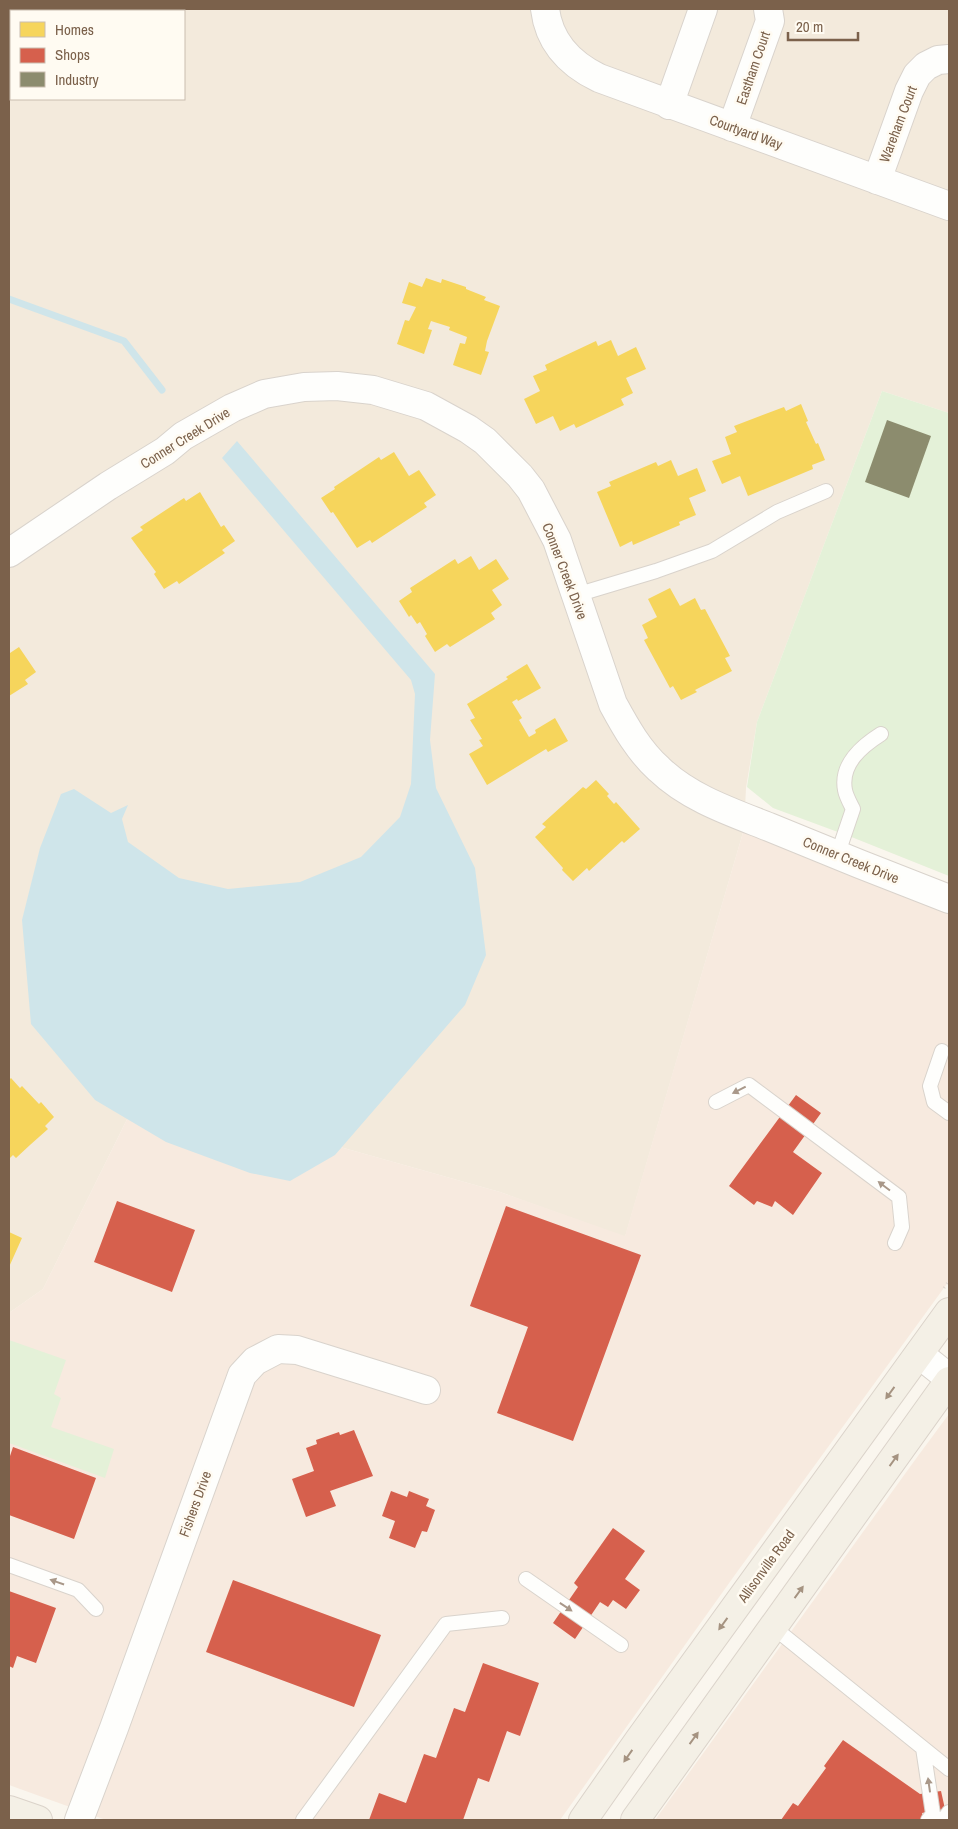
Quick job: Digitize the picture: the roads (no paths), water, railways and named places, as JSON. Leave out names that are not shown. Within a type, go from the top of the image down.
[{"type":"main road","name":"Allisonville Road","points":[[583,1820],[949,1312]]},
{"type":"main road","points":[[635,1820],[949,1380]]},
{"type":"main road","points":[[9,1810],[38,1820]]},
{"type":"street","name":"Courtyard Way","points":[[545,9],[549,26],[561,51],[589,74],[611,84],[877,180],[948,202]]},
{"type":"street","points":[[669,105],[703,9]]},
{"type":"street","name":"Eastham Court","points":[[732,127],[770,21],[768,9]]},
{"type":"street","name":"Wareham Court","points":[[877,180],[917,75],[926,66],[938,60],[949,59]]},
{"type":"street","name":"Conner Creek Drive","points":[[9,553],[108,486],[165,451],[183,436],[232,408],[264,394],[304,387],[337,386],[373,390],[426,406],[468,429],[484,441],[520,476],[531,490],[557,540],[613,704],[626,729],[640,749],[659,770],[682,787],[705,800],[837,856],[949,899]]},
{"type":"street","name":"Fishers Drive","points":[[79,1820],[242,1375],[255,1361],[278,1349],[297,1350],[426,1390]]},
{"type":"street","points":[[919,1354],[949,1380]]},
{"type":"lane","points":[[576,595],[712,552],[777,512],[826,491]]},
{"type":"lane","points":[[837,856],[852,808],[845,790],[845,774],[853,756],[881,734]]},
{"type":"lane","points":[[942,1051],[930,1086],[934,1102],[949,1112]]},
{"type":"lane","points":[[716,1102],[749,1085],[899,1197],[902,1227],[895,1243]]},
{"type":"lane","points":[[9,1565],[78,1590],[96,1609]]},
{"type":"lane","points":[[526,1579],[621,1645]]},
{"type":"lane","points":[[303,1820],[446,1624],[502,1618]]},
{"type":"lane","points":[[773,1627],[949,1769]]},
{"type":"lane","points":[[924,1748],[933,1814],[928,1820]]},
{"type":"lane","points":[[943,1820],[949,1812]]},
{"type":"waterway","points":[[9,299],[124,341],[162,390]]}]
